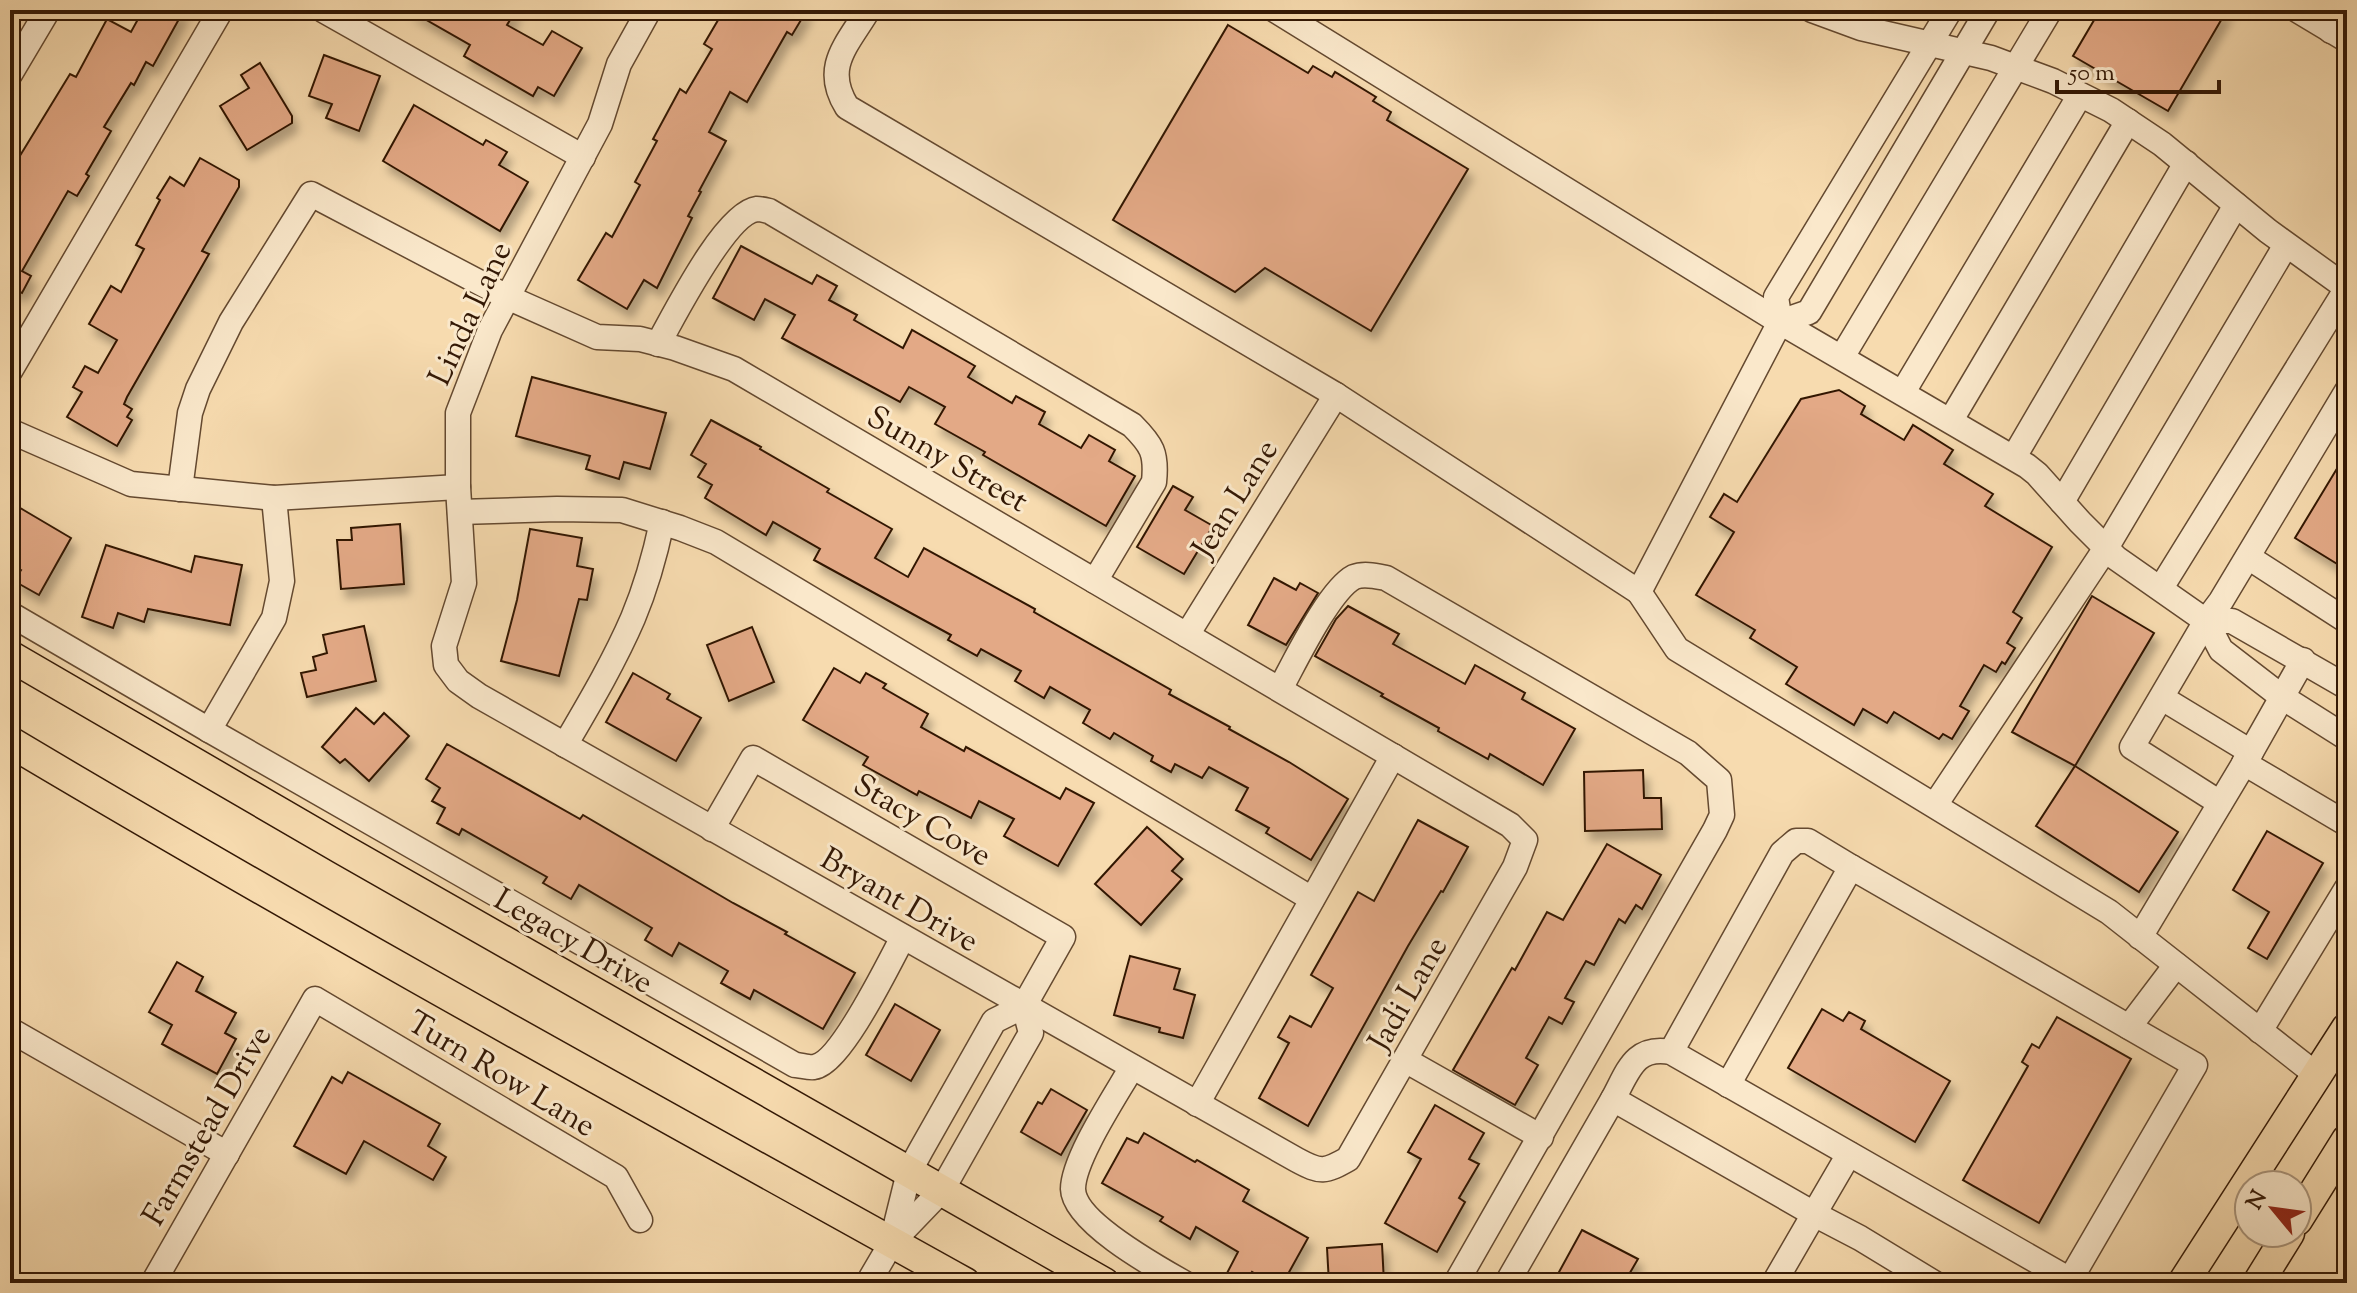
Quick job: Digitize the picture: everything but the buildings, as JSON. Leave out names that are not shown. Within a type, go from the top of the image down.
[{"type":"main road","name":"Legacy Drive","points":[[10,656],[1104,1283]]},
{"type":"main road","points":[[10,742],[558,1057],[965,1283]]},
{"type":"main road","points":[[2183,1283],[2347,1028]]},
{"type":"main road","points":[[2313,1194],[2347,1140]]},
{"type":"main road","points":[[2266,1280],[2281,1249]]},
{"type":"street","points":[[12,65],[48,10]]},
{"type":"street","points":[[10,371],[221,10]]},
{"type":"street","points":[[323,10],[583,157]]},
{"type":"street","points":[[868,10],[841,54],[834,75],[838,92],[847,107],[1336,395],[1639,592],[1677,649],[2109,912],[2318,1076]]},
{"type":"street","points":[[1812,10],[1875,20],[1930,44],[1991,58],[2053,81],[2080,95],[2162,144],[2286,245],[2347,288],[2161,588]]},
{"type":"street","points":[[1639,592],[1780,322],[1776,297],[1950,10]]},
{"type":"street","points":[[1780,322],[1809,312],[1988,10]]},
{"type":"street","points":[[1842,357],[2050,10]]},
{"type":"street","points":[[2297,10],[2341,27]]},
{"type":"street","name":"Linda Lane","points":[[446,665],[444,646],[464,583],[458,487],[458,413],[490,330],[600,124],[619,64],[642,12]]},
{"type":"street","points":[[1287,13],[1780,322],[2014,457],[2037,474],[2106,548],[2206,621],[2221,650],[2282,697],[2347,738]]},
{"type":"street","points":[[1903,392],[2080,95]]},
{"type":"street","points":[[1951,420],[2128,121]]},
{"type":"street","points":[[2014,457],[2186,163]]},
{"type":"street","name":"Sunny Street","points":[[180,489],[190,413],[198,389],[231,322],[311,194],[507,297],[597,337],[640,339],[734,369],[1510,825],[1525,840]]},
{"type":"street","points":[[2062,502],[2236,205]]},
{"type":"street","points":[[658,344],[718,241],[746,214],[755,209],[769,211],[1132,425],[1147,440],[1153,451],[1154,482],[1095,581]]},
{"type":"street","points":[[1935,805],[2106,548],[2286,245]]},
{"type":"street","points":[[2220,803],[2132,747],[2347,391]]},
{"type":"street","name":"Jean Lane","points":[[1187,635],[1336,395]]},
{"type":"street","points":[[10,431],[131,484],[274,498],[458,487]]},
{"type":"street","points":[[209,730],[274,618],[282,581],[274,498]]},
{"type":"street","points":[[460,512],[622,510],[716,542],[1312,899]]},
{"type":"street","points":[[565,745],[610,667],[634,617],[662,522]]},
{"type":"street","points":[[2248,557],[2347,621]]},
{"type":"street","points":[[1280,689],[1332,600],[1344,586],[1356,576],[1386,578],[1688,753],[1719,780],[1722,815],[1715,830],[1456,1283]]},
{"type":"street","points":[[10,614],[795,1065],[814,1067],[830,1059],[844,1043],[903,937]]},
{"type":"street","points":[[2206,621],[2232,621],[2347,687]]},
{"type":"street","points":[[2140,937],[2303,660]]},
{"type":"street","name":"Bryant Drive","points":[[446,665],[458,681],[479,696],[712,829],[1315,1170],[1332,1168]]},
{"type":"street","points":[[2162,698],[2347,824]]},
{"type":"street","points":[[1197,1104],[1393,756]]},
{"type":"street","name":"Stacy Cove","points":[[712,829],[753,758],[1063,937],[1024,1006]]},
{"type":"street","name":"Jadi Lane","points":[[1332,1168],[1348,1159],[1515,867],[1525,840]]},
{"type":"street","points":[[1507,1283],[1635,1058],[1655,1049],[1671,1052],[2070,1282],[2195,1065],[1808,841],[1796,841],[1782,853],[1671,1052]]},
{"type":"street","points":[[1728,1085],[1851,867]]},
{"type":"street","points":[[2260,1031],[2347,888]]},
{"type":"street","points":[[2129,1027],[2176,965]]},
{"type":"street","name":"Farmstead Drive","points":[[153,1283],[315,999]]},
{"type":"street","name":"Turn Row Lane","points":[[315,999],[616,1177],[640,1220]]},
{"type":"street","points":[[868,1283],[892,1242],[942,1190],[1031,1033],[1024,1006],[994,1021],[909,1172],[892,1242]]},
{"type":"street","points":[[10,1030],[227,1154]]},
{"type":"street","points":[[1405,1060],[1541,1137]]},
{"type":"street","points":[[1132,1067],[1077,1170],[1073,1189],[1076,1203],[1099,1229],[1184,1283]]},
{"type":"street","points":[[1613,1099],[1934,1283]]},
{"type":"street","points":[[1774,1283],[1849,1154]]}]
